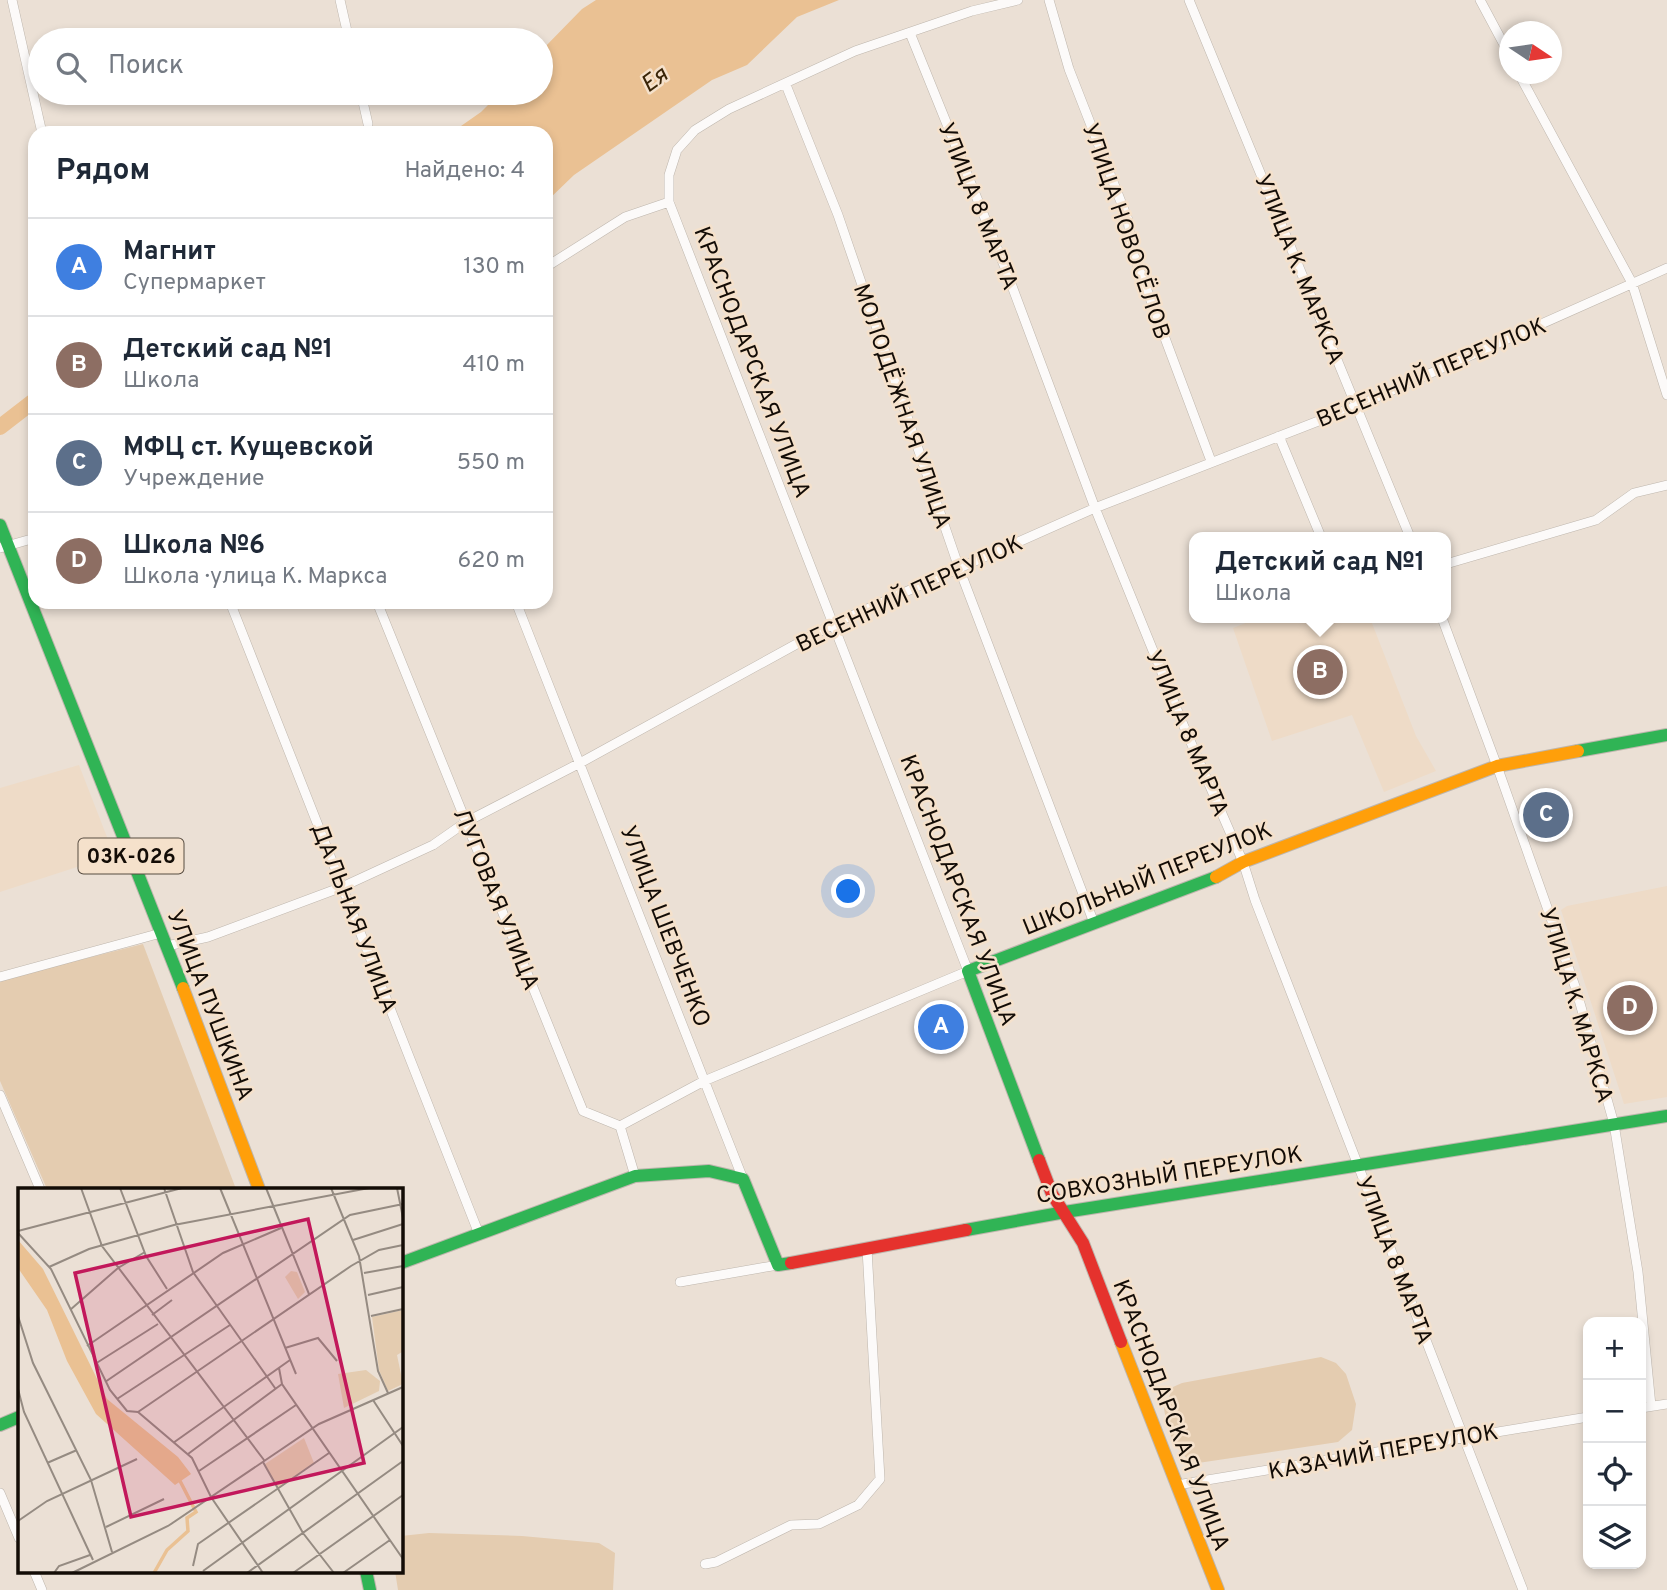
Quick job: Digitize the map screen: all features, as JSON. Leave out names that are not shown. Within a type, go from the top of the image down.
[{"type":"street","points":[[12,0],[28,73]]},
{"type":"street","points":[[340,0],[346,28]]},
{"type":"street","points":[[553,262],[625,216],[668,202],[669,175],[677,150],[695,130],[729,109],[855,51],[972,11],[1018,0]]},
{"type":"street","name":"УЛИЦА НОВОСЁЛОВ","points":[[1049,0],[1069,69],[1128,219],[1132,250],[1210,461]]},
{"type":"street","name":"УЛИЦА К. МАРКСА","points":[[1189,0],[1408,532]]},
{"type":"street","points":[[1480,0],[1499,35]]},
{"type":"street","name":"УЛИЦА 8 МАРТА","points":[[910,33],[1006,270],[1095,508],[1182,722],[1243,862],[1255,900],[1523,1590]]},
{"type":"street","points":[[1524,84],[1632,283],[1667,395]]},
{"type":"street","name":"МОЛОДЁЖНАЯ УЛИЦА","points":[[786,85],[838,215],[959,568],[1094,923]]},
{"type":"street","points":[[35,105],[39,126]]},
{"type":"street","points":[[364,105],[369,124]]},
{"type":"street","name":"КРАСНОДАРСКАЯ УЛИЦА","points":[[668,202],[968,971],[1052,1194],[1083,1242],[1218,1590]]},
{"type":"street","name":"ВЕСЕННИЙ ПЕРЕУЛОК","points":[[167,946],[208,937],[342,887],[433,845],[466,822],[580,763],[833,624],[1095,508],[1357,406],[1667,268]]},
{"type":"street","points":[[1279,436],[1319,532]]},
{"type":"street","points":[[1451,563],[1596,520],[1634,493],[1667,485]]},
{"type":"street","name":"УЛИЦА ПУШКИНА","points":[[0,525],[4,546],[28,605]]},
{"type":"street","points":[[4,546],[28,540]]},
{"type":"street","name":"УЛИЦА ПУШКИНА","points":[[30,609],[167,946],[258,1188]]},
{"type":"street","name":"ДАЛЬНАЯ УЛИЦА","points":[[233,609],[479,1234]]},
{"type":"street","name":"ЛУГОВАЯ УЛИЦА","points":[[380,609],[583,1111],[620,1126]]},
{"type":"street","name":"УЛИЦА ШЕВЧЕНКО","points":[[519,609],[778,1265]]},
{"type":"street","name":"УЛИЦА К. МАРКСА","points":[[1444,623],[1576,989],[1609,1105],[1638,1272],[1644,1380]]},
{"type":"street","name":"ШКОЛЬНЫЙ ПЕРЕУЛОК","points":[[620,1126],[704,1081],[968,971],[1227,873],[1243,862],[1497,765],[1667,734]]},
{"type":"street","points":[[0,977],[161,933]]},
{"type":"street","points":[[0,1095],[40,1188]]},
{"type":"street","name":"СОВХОЗНЫЙ ПЕРЕУЛОК","points":[[680,1282],[1065,1212],[1667,1116]]},
{"type":"street","points":[[620,1126],[635,1176]]},
{"type":"street","points":[[402,1263],[635,1176],[709,1171],[743,1179]]},
{"type":"street","points":[[705,1564],[716,1563],[791,1525],[819,1524],[858,1504],[880,1479],[867,1249]]},
{"type":"street","points":[[1646,1407],[1667,1404]]},
{"type":"street","points":[[0,1425],[18,1417]]},
{"type":"street","name":"КАЗАЧИЙ ПЕРЕУЛОК","points":[[1177,1485],[1583,1418]]},
{"type":"street","points":[[0,1493],[18,1536]]},
{"type":"street","points":[[33,1572],[42,1590]]},
{"type":"street","points":[[366,1572],[370,1590]]},
{"type":"shaded area","points":[[1246,623],[1372,623],[1416,736],[1436,771],[1384,792],[1352,715],[1272,741],[1233,628]]},
{"type":"shaded area","points":[[79,765],[114,855],[0,892],[0,788]]},
{"type":"shaded area","points":[[1667,886],[1667,1097],[1624,1104],[1561,910],[1567,906]]},
{"type":"shaded area","points":[[143,944],[236,1188],[47,1188],[0,1081],[0,980]]},
{"type":"shaded area","points":[[1321,1357],[1336,1363],[1346,1374],[1356,1404],[1352,1430],[1338,1442],[1198,1463],[1190,1460],[1178,1449],[1170,1434],[1164,1409],[1173,1387],[1182,1383]]},
{"type":"shaded area","points":[[429,1533],[522,1536],[599,1543],[615,1553],[613,1590],[398,1590],[395,1572],[402,1572],[402,1536]]},
{"type":"water","points":[[596,0],[839,0],[797,17],[747,65],[712,80],[574,175],[553,195],[553,126],[461,126],[488,105],[553,105],[553,39],[582,9]]},
{"type":"waterway","name":"Ея","points":[[0,427],[28,405]]},
{"type":"traffic: fast","points":[[0,525],[28,596]]},
{"type":"traffic: fast","points":[[33,609],[183,988]]},
{"type":"traffic: fast","points":[[1578,751],[1667,735]]},
{"type":"traffic: fast","points":[[1039,1160],[968,971],[1216,877]]},
{"type":"traffic: fast","points":[[966,1230],[1667,1116]]},
{"type":"traffic: fast","points":[[402,1263],[635,1176],[709,1171],[743,1179],[778,1265],[791,1263]]},
{"type":"traffic: fast","points":[[0,1425],[18,1417]]},
{"type":"traffic: fast","points":[[366,1572],[370,1590]]},
{"type":"traffic: slow","points":[[1216,877],[1243,862],[1497,766],[1578,751]]},
{"type":"traffic: slow","points":[[183,988],[259,1188]]},
{"type":"traffic: slow","points":[[1121,1342],[1218,1590]]},
{"type":"traffic: jam","points":[[1039,1160],[1052,1194],[1083,1243],[1121,1342]]},
{"type":"traffic: jam","points":[[791,1263],[966,1230]]},
{"type":"place","name":"Детский сад №1","points":[[1320,672]]},
{"type":"place","name":"МФЦ ст. Кущевской","points":[[1546,815]]},
{"type":"place","name":"Школа №6","points":[[1630,1008]]},
{"type":"place","name":"Магнит","points":[[941,1027]]}]
